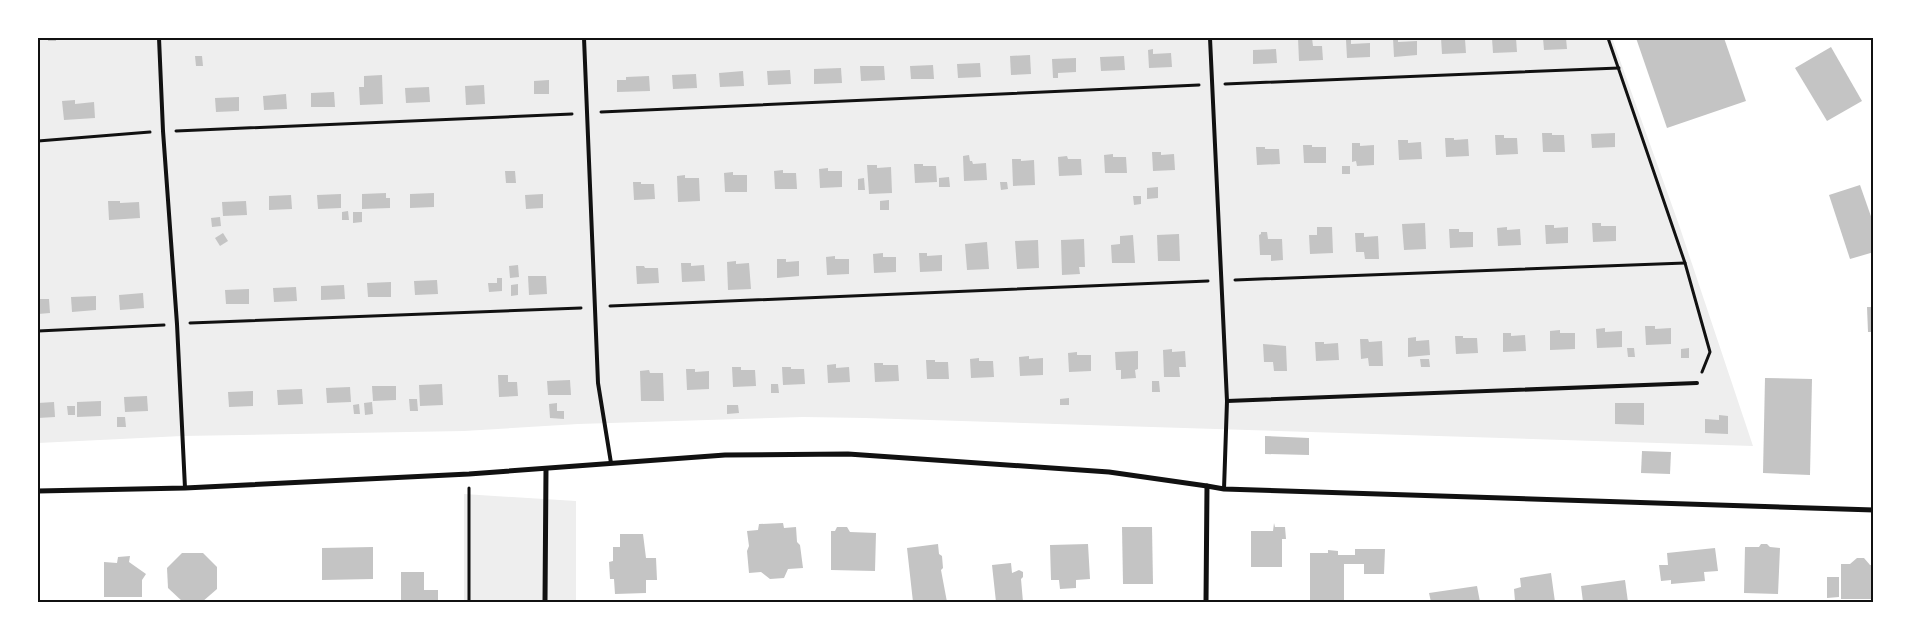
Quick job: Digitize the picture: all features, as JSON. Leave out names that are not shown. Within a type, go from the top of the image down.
[{"type":"street","points":[[38,491],[185,488],[469,474],[725,455],[848,454],[1109,472],[1224,489],[1874,510]]},
{"type":"street","points":[[545,602],[546,469]]},
{"type":"street","points":[[1206,602],[1207,486]]},
{"type":"lane","points":[[159,38],[185,488]]},
{"type":"lane","points":[[584,38],[598,383],[611,463]]},
{"type":"lane","points":[[1210,38],[1227,401],[1224,489]]},
{"type":"lane","points":[[1227,401],[1697,383]]},
{"type":"path","points":[[1608,38],[1620,68],[1685,263],[1710,352],[1697,383]]},
{"type":"path","points":[[38,141],[163,131],[1213,84],[1620,68]]},
{"type":"path","points":[[38,331],[1221,280],[1685,263]]},
{"type":"path","points":[[469,474],[469,602]]},
{"type":"shaded area","points":[[38,38],[1612,38],[1679,225],[1753,446],[803,417],[578,424],[464,431],[182,436],[38,443]]},
{"type":"shaded area","points":[[464,494],[576,501],[576,602],[464,602]]},
{"type":"building","points":[[48,38],[56,38],[56,41],[48,41]]},
{"type":"building","points":[[1298,38],[1312,38],[1313,46],[1322,46],[1323,60],[1299,61]]},
{"type":"building","points":[[1393,38],[1398,38],[1398,42],[1417,41],[1417,55],[1394,57]]},
{"type":"building","points":[[1441,38],[1447,38],[1447,40],[1465,39],[1466,53],[1442,54]]},
{"type":"building","points":[[1492,38],[1516,38],[1517,52],[1493,53]]},
{"type":"building","points":[[1543,38],[1566,38],[1567,49],[1544,50]]},
{"type":"building","points":[[1636,38],[1724,38],[1746,101],[1667,128]]},
{"type":"building","points":[[1346,40],[1351,40],[1351,44],[1370,43],[1370,57],[1347,58]]},
{"type":"building","points":[[1831,47],[1862,101],[1827,121],[1795,68]]},
{"type":"building","points":[[1153,49],[1153,54],[1171,53],[1172,67],[1149,68],[1148,50]]},
{"type":"building","points":[[1276,49],[1277,63],[1253,64],[1253,50]]},
{"type":"building","points":[[1030,55],[1031,74],[1011,75],[1010,56]]},
{"type":"building","points":[[195,56],[202,56],[203,66],[196,66]]},
{"type":"building","points":[[1124,56],[1125,70],[1101,71],[1100,57]]},
{"type":"building","points":[[1076,58],[1076,72],[1058,73],[1058,78],[1053,78],[1052,59]]},
{"type":"building","points":[[980,63],[981,77],[958,78],[957,64]]},
{"type":"building","points":[[933,65],[934,79],[911,79],[910,66]]},
{"type":"building","points":[[860,66],[884,66],[885,80],[861,81]]},
{"type":"building","points":[[841,68],[842,83],[814,84],[814,69]]},
{"type":"building","points":[[790,70],[791,84],[768,85],[767,71]]},
{"type":"building","points":[[743,71],[744,86],[720,87],[719,73]]},
{"type":"building","points":[[696,74],[697,88],[673,89],[672,75]]},
{"type":"building","points":[[382,75],[383,104],[360,105],[359,87],[364,87],[364,76]]},
{"type":"building","points":[[649,76],[650,91],[617,92],[617,80],[626,80],[626,77]]},
{"type":"building","points":[[549,80],[549,94],[534,94],[534,81]]},
{"type":"building","points":[[484,85],[485,104],[466,105],[465,86]]},
{"type":"building","points":[[429,87],[430,102],[406,103],[405,88]]},
{"type":"building","points":[[334,92],[335,107],[311,107],[311,93]]},
{"type":"building","points":[[286,94],[287,109],[264,110],[263,96]]},
{"type":"building","points":[[239,97],[239,111],[216,112],[215,98]]},
{"type":"building","points":[[75,100],[75,104],[94,102],[95,118],[64,120],[62,101]]},
{"type":"building","points":[[1542,133],[1564,135],[1565,152],[1543,152]]},
{"type":"building","points":[[1615,133],[1615,147],[1592,148],[1591,134]]},
{"type":"building","points":[[1495,135],[1504,135],[1504,138],[1517,138],[1518,154],[1496,155]]},
{"type":"building","points":[[1445,138],[1454,138],[1454,140],[1468,139],[1469,156],[1446,157]]},
{"type":"building","points":[[1398,140],[1408,140],[1408,143],[1421,142],[1422,159],[1399,160]]},
{"type":"building","points":[[1352,143],[1360,143],[1360,146],[1374,145],[1374,165],[1357,166],[1356,161],[1352,162]]},
{"type":"building","points":[[1303,145],[1326,147],[1326,163],[1304,163]]},
{"type":"building","points":[[1256,147],[1279,149],[1280,164],[1257,165]]},
{"type":"building","points":[[1152,152],[1161,152],[1161,155],[1174,154],[1175,170],[1153,171]]},
{"type":"building","points":[[1113,154],[1113,157],[1126,157],[1127,173],[1105,173],[1104,155]]},
{"type":"building","points":[[969,155],[970,161],[973,164],[986,163],[987,180],[964,181],[963,156]]},
{"type":"building","points":[[1067,156],[1068,159],[1081,159],[1082,175],[1059,176],[1058,157]]},
{"type":"building","points":[[1012,159],[1021,159],[1021,161],[1034,160],[1035,185],[1013,186]]},
{"type":"building","points":[[914,164],[936,166],[937,182],[915,183]]},
{"type":"building","points":[[867,165],[877,165],[877,168],[891,167],[892,193],[869,194]]},
{"type":"building","points":[[1342,166],[1350,166],[1350,174],[1342,174]]},
{"type":"building","points":[[828,168],[828,171],[842,171],[842,187],[820,188],[819,169]]},
{"type":"building","points":[[783,170],[783,173],[796,173],[797,189],[775,189],[774,171]]},
{"type":"building","points":[[505,171],[515,171],[516,183],[506,183]]},
{"type":"building","points":[[733,172],[733,175],[747,175],[747,192],[725,192],[724,173]]},
{"type":"building","points":[[685,175],[685,178],[699,178],[700,201],[678,202],[677,176]]},
{"type":"building","points":[[949,177],[950,187],[939,187],[939,178]]},
{"type":"building","points":[[864,178],[865,190],[858,190],[858,179]]},
{"type":"building","points":[[633,182],[654,184],[655,199],[634,200]]},
{"type":"building","points":[[1000,182],[1007,182],[1008,189],[1001,190]]},
{"type":"building","points":[[1860,185],[1874,225],[1874,252],[1850,259],[1829,195]]},
{"type":"building","points":[[1158,187],[1158,198],[1147,199],[1147,188]]},
{"type":"building","points":[[386,193],[386,198],[390,198],[390,208],[362,209],[362,194]]},
{"type":"building","points":[[434,193],[434,207],[410,208],[410,194]]},
{"type":"building","points":[[341,194],[341,208],[318,209],[317,195]]},
{"type":"building","points":[[543,194],[543,208],[526,209],[525,195]]},
{"type":"building","points":[[291,195],[292,209],[269,210],[269,196]]},
{"type":"building","points":[[1133,196],[1141,196],[1141,204],[1134,205]]},
{"type":"building","points":[[889,200],[889,210],[880,210],[880,201]]},
{"type":"building","points":[[108,201],[120,201],[120,203],[139,202],[140,218],[109,220]]},
{"type":"building","points":[[246,201],[247,215],[223,216],[222,202]]},
{"type":"building","points":[[348,211],[349,220],[342,220],[342,212]]},
{"type":"building","points":[[353,212],[362,212],[362,222],[353,223]]},
{"type":"building","points":[[220,217],[221,226],[212,227],[211,218]]},
{"type":"building","points":[[1425,223],[1426,249],[1404,250],[1402,224]]},
{"type":"building","points":[[1592,223],[1601,223],[1601,226],[1616,226],[1616,241],[1593,242]]},
{"type":"building","points":[[1545,225],[1554,225],[1554,228],[1568,227],[1568,243],[1546,244]]},
{"type":"building","points":[[1317,227],[1332,227],[1333,253],[1310,254],[1309,235],[1317,235]]},
{"type":"building","points":[[1507,227],[1507,230],[1520,229],[1521,245],[1498,246],[1497,228]]},
{"type":"building","points":[[1449,229],[1459,229],[1459,232],[1473,232],[1473,247],[1450,248]]},
{"type":"building","points":[[1261,232],[1267,232],[1268,239],[1282,239],[1283,260],[1271,261],[1271,255],[1260,255],[1259,235]]},
{"type":"building","points":[[223,233],[228,241],[220,246],[215,238]]},
{"type":"building","points":[[1355,233],[1364,233],[1364,237],[1378,236],[1379,259],[1365,259],[1364,252],[1356,252]]},
{"type":"building","points":[[1179,234],[1180,261],[1158,261],[1157,235]]},
{"type":"building","points":[[1133,235],[1135,263],[1112,263],[1111,245],[1120,244],[1120,236]]},
{"type":"building","points":[[1084,239],[1085,267],[1079,267],[1080,274],[1062,275],[1061,240]]},
{"type":"building","points":[[1038,240],[1039,268],[1017,269],[1015,241]]},
{"type":"building","points":[[987,242],[989,269],[967,270],[965,244]]},
{"type":"building","points":[[883,253],[883,257],[896,257],[896,272],[874,273],[873,254]]},
{"type":"building","points":[[919,253],[927,253],[927,256],[942,255],[942,271],[920,272]]},
{"type":"building","points":[[835,256],[835,259],[849,259],[849,274],[827,275],[826,257]]},
{"type":"building","points":[[777,259],[786,259],[786,262],[799,261],[799,276],[777,278]]},
{"type":"building","points":[[736,261],[736,264],[749,263],[751,289],[728,290],[727,262]]},
{"type":"building","points":[[681,263],[691,263],[691,266],[704,265],[705,281],[682,282]]},
{"type":"building","points":[[518,265],[519,277],[510,278],[509,266]]},
{"type":"building","points":[[636,266],[658,268],[659,283],[637,284]]},
{"type":"building","points":[[528,276],[546,276],[547,294],[529,295]]},
{"type":"building","points":[[497,278],[502,278],[502,291],[489,292],[488,283],[497,283]]},
{"type":"building","points":[[437,280],[438,294],[415,295],[414,281]]},
{"type":"building","points":[[391,282],[391,297],[368,297],[367,283]]},
{"type":"building","points":[[518,284],[518,295],[511,296],[511,285]]},
{"type":"building","points":[[344,285],[345,299],[321,300],[321,286]]},
{"type":"building","points":[[296,287],[297,301],[274,302],[273,288]]},
{"type":"building","points":[[249,289],[249,304],[226,304],[225,290]]},
{"type":"building","points":[[143,293],[144,308],[120,310],[119,295]]},
{"type":"building","points":[[96,296],[96,310],[72,312],[71,297]]},
{"type":"building","points":[[38,299],[49,299],[50,313],[38,314]]},
{"type":"building","points":[[1867,307],[1874,307],[1874,332],[1868,332]]},
{"type":"building","points":[[1645,326],[1655,326],[1655,329],[1671,328],[1671,344],[1646,345]]},
{"type":"building","points":[[1605,328],[1605,332],[1622,331],[1622,347],[1597,348],[1596,329]]},
{"type":"building","points":[[1560,330],[1560,333],[1575,333],[1575,349],[1550,350],[1550,331]]},
{"type":"building","points":[[1503,333],[1511,333],[1511,336],[1525,335],[1526,351],[1503,352]]},
{"type":"building","points":[[1455,336],[1477,338],[1478,353],[1456,354]]},
{"type":"building","points":[[1416,337],[1416,341],[1429,340],[1430,355],[1408,357],[1408,338]]},
{"type":"building","points":[[1360,339],[1368,339],[1369,342],[1382,341],[1383,366],[1369,366],[1368,358],[1361,359]]},
{"type":"building","points":[[1315,342],[1324,342],[1324,344],[1338,343],[1339,360],[1316,361]]},
{"type":"building","points":[[1263,344],[1286,346],[1287,371],[1274,371],[1273,362],[1264,362]]},
{"type":"building","points":[[1627,348],[1634,348],[1635,357],[1628,357]]},
{"type":"building","points":[[1689,348],[1689,358],[1681,358],[1681,349]]},
{"type":"building","points":[[1172,349],[1172,352],[1185,351],[1186,367],[1179,367],[1180,377],[1164,377],[1163,350]]},
{"type":"building","points":[[1138,351],[1138,369],[1135,370],[1136,378],[1121,379],[1121,370],[1116,370],[1115,352]]},
{"type":"building","points":[[1077,352],[1077,355],[1091,355],[1091,371],[1069,372],[1068,353]]},
{"type":"building","points":[[1029,356],[1029,359],[1043,358],[1043,375],[1020,376],[1019,357]]},
{"type":"building","points":[[979,358],[979,361],[993,361],[994,377],[971,378],[970,359]]},
{"type":"building","points":[[1420,359],[1429,359],[1430,367],[1421,367]]},
{"type":"building","points":[[926,360],[948,362],[949,379],[927,379]]},
{"type":"building","points":[[874,363],[898,365],[899,381],[875,382]]},
{"type":"building","points":[[836,364],[836,368],[849,367],[850,382],[828,383],[827,365]]},
{"type":"building","points":[[732,367],[741,367],[741,370],[755,370],[756,386],[733,387]]},
{"type":"building","points":[[782,367],[804,369],[805,384],[783,385]]},
{"type":"building","points":[[686,369],[695,369],[695,372],[709,371],[709,389],[687,390]]},
{"type":"building","points":[[649,370],[650,373],[663,373],[664,401],[641,401],[640,371]]},
{"type":"building","points":[[498,375],[508,375],[508,382],[517,382],[518,396],[499,397]]},
{"type":"building","points":[[1765,378],[1812,379],[1810,475],[1763,473]]},
{"type":"building","points":[[570,380],[571,395],[548,395],[547,381]]},
{"type":"building","points":[[1152,381],[1159,381],[1160,392],[1152,392]]},
{"type":"building","points":[[442,384],[443,405],[420,406],[419,385]]},
{"type":"building","points":[[771,384],[778,384],[779,393],[771,393]]},
{"type":"building","points":[[372,386],[396,386],[396,400],[373,401]]},
{"type":"building","points":[[350,387],[351,402],[327,403],[326,388]]},
{"type":"building","points":[[302,389],[303,404],[278,405],[277,390]]},
{"type":"building","points":[[253,391],[253,406],[229,407],[228,392]]},
{"type":"building","points":[[147,396],[148,411],[125,412],[124,397]]},
{"type":"building","points":[[1069,398],[1069,405],[1060,405],[1060,399]]},
{"type":"building","points":[[409,399],[417,399],[418,411],[410,411]]},
{"type":"building","points":[[101,401],[101,416],[77,417],[77,402]]},
{"type":"building","points":[[54,402],[55,417],[38,418],[38,403]]},
{"type":"building","points":[[372,402],[373,414],[365,415],[364,403]]},
{"type":"building","points":[[557,403],[557,411],[564,411],[564,419],[550,418],[549,404]]},
{"type":"building","points":[[1615,403],[1644,403],[1644,425],[1615,424]]},
{"type":"building","points":[[359,404],[360,414],[354,414],[353,405]]},
{"type":"building","points":[[727,405],[738,405],[739,413],[727,414]]},
{"type":"building","points":[[67,406],[75,406],[75,415],[68,415]]},
{"type":"building","points":[[1719,415],[1728,416],[1728,434],[1705,433],[1705,419],[1719,420]]},
{"type":"building","points":[[117,417],[125,417],[126,427],[117,427]]},
{"type":"building","points":[[1265,436],[1309,438],[1309,455],[1265,454]]},
{"type":"building","points":[[1642,451],[1671,452],[1670,474],[1641,473]]},
{"type":"building","points":[[783,523],[784,528],[796,527],[797,542],[800,545],[803,568],[788,569],[784,578],[770,579],[761,572],[749,573],[747,531],[758,530],[759,524]]},
{"type":"building","points":[[1274,523],[1275,527],[1285,527],[1286,539],[1282,539],[1282,567],[1251,567],[1251,531],[1273,531]]},
{"type":"building","points":[[837,527],[847,527],[850,532],[876,533],[875,571],[831,570],[831,531],[835,531]]},
{"type":"building","points":[[1122,527],[1152,527],[1153,584],[1123,584]]},
{"type":"building","points":[[620,534],[643,534],[646,558],[656,558],[657,580],[646,580],[646,593],[615,594],[614,579],[610,579],[609,562],[613,561],[613,547],[620,547]]},
{"type":"building","points":[[938,544],[939,554],[942,556],[943,568],[941,570],[947,602],[913,602],[907,548]]},
{"type":"building","points":[[1088,544],[1090,579],[1076,580],[1076,588],[1060,589],[1059,580],[1051,580],[1050,545]]},
{"type":"building","points":[[1761,544],[1780,548],[1778,594],[1744,593],[1745,547],[1759,547]]},
{"type":"building","points":[[373,547],[373,579],[322,580],[322,548]]},
{"type":"building","points":[[1715,548],[1718,571],[1704,572],[1705,581],[1671,584],[1671,580],[1661,581],[1659,565],[1668,565],[1667,553]]},
{"type":"building","points":[[1355,549],[1385,549],[1384,574],[1364,574],[1364,564],[1344,564],[1344,602],[1310,602],[1310,553],[1328,553],[1328,550],[1338,551],[1338,555],[1355,555]]},
{"type":"building","points":[[182,553],[203,553],[217,567],[217,589],[202,602],[183,602],[168,588],[167,568]]},
{"type":"building","points":[[130,556],[129,562],[146,574],[142,580],[142,597],[104,597],[104,562],[117,563],[118,557]]},
{"type":"building","points":[[1857,558],[1864,558],[1870,565],[1874,565],[1874,599],[1841,599],[1841,564],[1850,564]]},
{"type":"building","points":[[1011,563],[1012,573],[1019,570],[1023,572],[1021,579],[1023,602],[996,602],[992,565]]},
{"type":"building","points":[[401,572],[424,572],[424,590],[438,590],[438,602],[401,602]]},
{"type":"building","points":[[1551,573],[1555,602],[1515,601],[1514,589],[1521,587],[1520,578]]},
{"type":"building","points":[[1827,577],[1839,577],[1839,597],[1827,598]]},
{"type":"building","points":[[1625,580],[1628,602],[1583,602],[1581,586]]},
{"type":"building","points":[[1477,586],[1480,602],[1431,602],[1429,593]]}]
